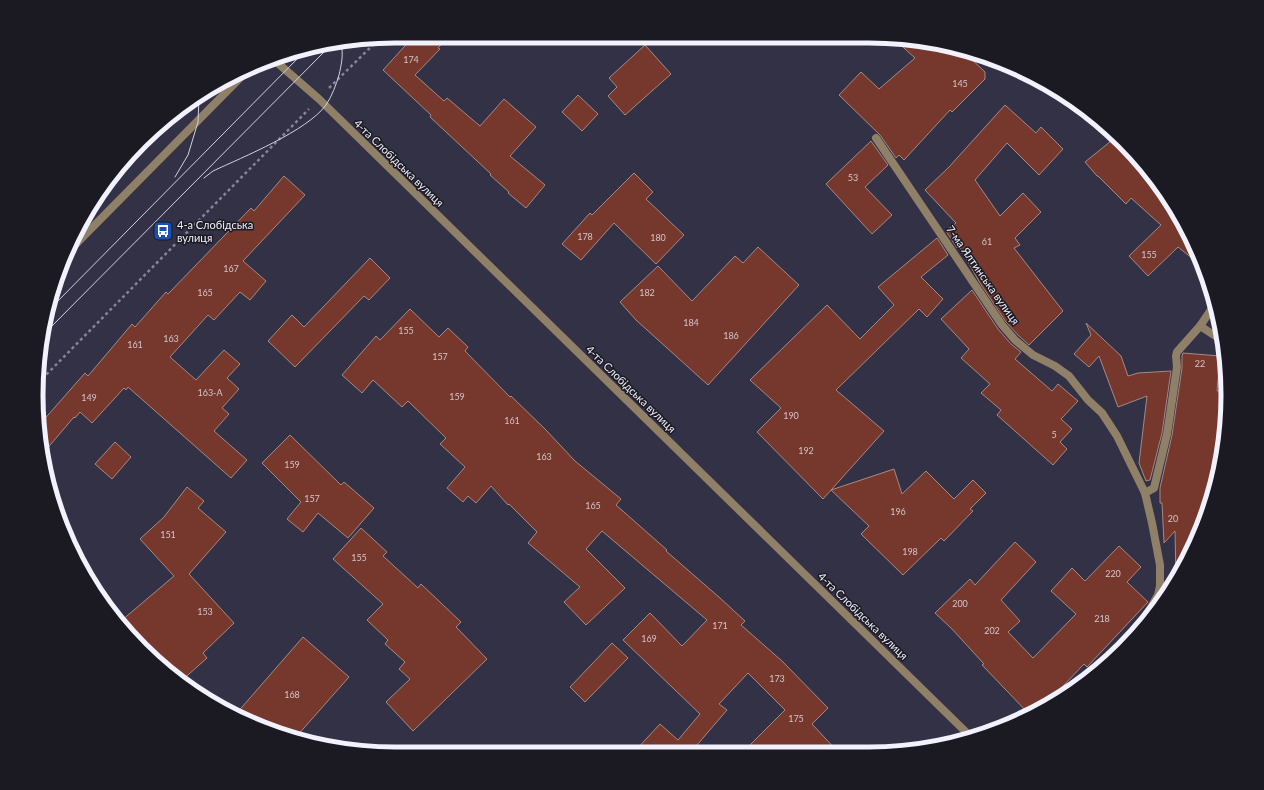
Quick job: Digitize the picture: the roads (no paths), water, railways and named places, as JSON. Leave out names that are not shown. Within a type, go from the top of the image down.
[{"type":"street","name":"4-та Слобідська вулиця","points":[[279,63],[319,99],[967,733]]},
{"type":"street","points":[[78,242],[241,78]]},
{"type":"street","name":"7-ма Ялтинська вулиця","points":[[876,138],[1002,325],[1015,340],[1033,355],[1055,366],[1069,376],[1088,400],[1102,413],[1117,436],[1145,493],[1160,565],[1160,586],[1156,598]]},
{"type":"street","points":[[1145,493],[1154,488],[1167,434],[1177,368],[1176,356],[1179,349],[1200,326],[1210,311]]},
{"type":"street","points":[[1200,326],[1216,336]]},
{"type":"tram line","points":[[204,178],[213,171],[290,134],[317,115],[328,102],[337,83],[342,60],[341,47]]},
{"type":"tram line","points":[[50,328],[326,50]]},
{"type":"tram line","points":[[55,304],[300,56]]},
{"type":"tram line","points":[[175,177],[188,155],[198,122],[199,102]]},
{"type":"place","name":"4-а Слобідська вулиця","points":[[163,231]]}]
